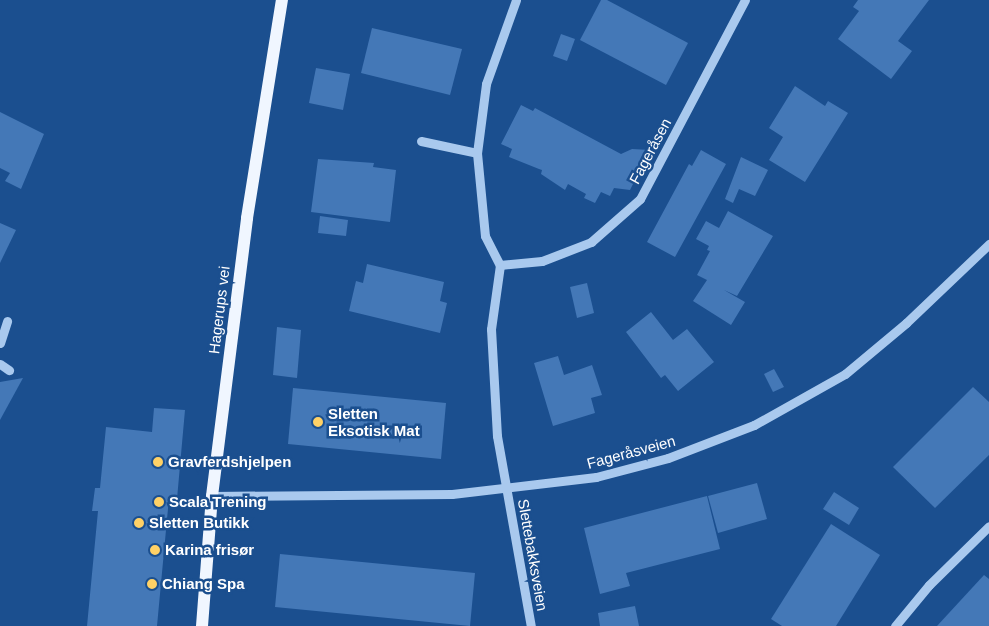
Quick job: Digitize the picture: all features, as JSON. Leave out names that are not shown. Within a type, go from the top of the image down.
[{"type":"main road","name":"Hagerups vei","points":[[202,626],[212,496],[246,218],[282,0]]},
{"type":"street","points":[[507,489],[497,436],[491,329],[500,265],[485,236],[477,153],[486,84],[516,0]]},
{"type":"street","name":"Fageråsen","points":[[500,265],[542,261],[591,242],[640,199],[745,0]]},
{"type":"street","points":[[421,141],[477,153]]},
{"type":"street","name":"Fageråsveien","points":[[212,496],[452,494],[507,489],[605,475],[668,458],[754,425],[844,374],[906,323],[989,244]]},
{"type":"street","points":[[0,343],[7,322]]},
{"type":"street","points":[[0,364],[9,370]]},
{"type":"street","name":"Slettebakksveien","points":[[507,489],[531,626]]},
{"type":"street","points":[[895,626],[929,585],[989,526]]},
{"type":"building","points":[[601,0],[607,0],[688,43],[666,85],[580,40]]},
{"type":"building","points":[[858,0],[929,0],[898,41],[912,51],[891,79],[838,39],[859,11],[853,7]]},
{"type":"building","points":[[372,28],[462,49],[450,95],[361,73]]},
{"type":"building","points":[[561,34],[575,39],[567,61],[553,56]]},
{"type":"building","points":[[316,68],[350,74],[343,110],[309,103]]},
{"type":"building","points":[[795,86],[825,106],[828,101],[848,113],[805,182],[769,160],[783,137],[769,128]]},
{"type":"building","points":[[521,105],[533,111],[535,108],[621,154],[632,149],[650,150],[630,190],[614,188],[610,196],[601,192],[595,203],[584,198],[586,194],[568,184],[565,190],[541,174],[542,170],[509,157],[512,149],[501,144]]},
{"type":"building","points":[[0,112],[44,134],[21,189],[5,181],[10,173],[0,168]]},
{"type":"building","points":[[701,150],[726,164],[675,257],[647,242],[689,164],[692,166]]},
{"type":"building","points":[[741,157],[768,170],[755,196],[739,189],[733,203],[725,199]]},
{"type":"building","points":[[318,159],[374,163],[373,167],[396,170],[390,222],[311,212]]},
{"type":"building","points":[[728,211],[773,236],[737,296],[724,290],[745,302],[731,325],[693,301],[707,280],[697,275],[710,251],[707,250],[709,246],[696,239],[706,221],[719,228]]},
{"type":"building","points":[[320,216],[348,220],[346,236],[318,233]]},
{"type":"building","points":[[0,223],[16,230],[0,263]]},
{"type":"building","points":[[367,264],[444,282],[440,301],[447,303],[440,333],[349,311],[356,281],[363,283]]},
{"type":"building","points":[[587,283],[594,313],[577,318],[570,287]]},
{"type":"building","points":[[651,312],[673,340],[687,329],[714,362],[678,391],[665,375],[661,378],[626,332]]},
{"type":"building","points":[[277,327],[301,330],[297,378],[273,375]]},
{"type":"building","points":[[558,356],[564,375],[592,365],[602,395],[591,398],[595,413],[553,426],[534,363]]},
{"type":"building","points":[[774,369],[784,387],[773,392],[764,374]]},
{"type":"building","points":[[23,378],[0,420],[0,382]]},
{"type":"building","points":[[973,387],[989,402],[989,455],[935,508],[893,467]]},
{"type":"building","points":[[293,388],[446,403],[441,459],[288,444]]},
{"type":"building","points":[[154,408],[185,410],[177,499],[169,498],[157,626],[87,626],[98,511],[92,511],[95,488],[100,488],[106,427],[152,432]]},
{"type":"building","points":[[757,483],[767,519],[718,533],[708,496]]},
{"type":"building","points":[[834,492],[859,508],[849,525],[823,509]]},
{"type":"building","points":[[707,496],[720,549],[626,573],[630,586],[600,594],[584,528]]},
{"type":"building","points":[[831,524],[880,555],[836,626],[782,626],[771,619]]},
{"type":"building","points":[[280,554],[475,573],[470,626],[275,607]]},
{"type":"building","points":[[984,575],[989,579],[989,626],[937,626]]},
{"type":"building","points":[[635,606],[639,626],[600,626],[598,613]]},
{"type":"place","name":"Sletten Eksotisk Mat","points":[[318,422]]},
{"type":"place","name":"Gravferdshjelpen","points":[[158,462]]},
{"type":"place","name":"Scala Trening","points":[[159,502]]},
{"type":"place","name":"Sletten Butikk","points":[[139,523]]},
{"type":"place","name":"Karina frisør","points":[[155,550]]},
{"type":"place","name":"Chiang Spa","points":[[152,584]]}]
